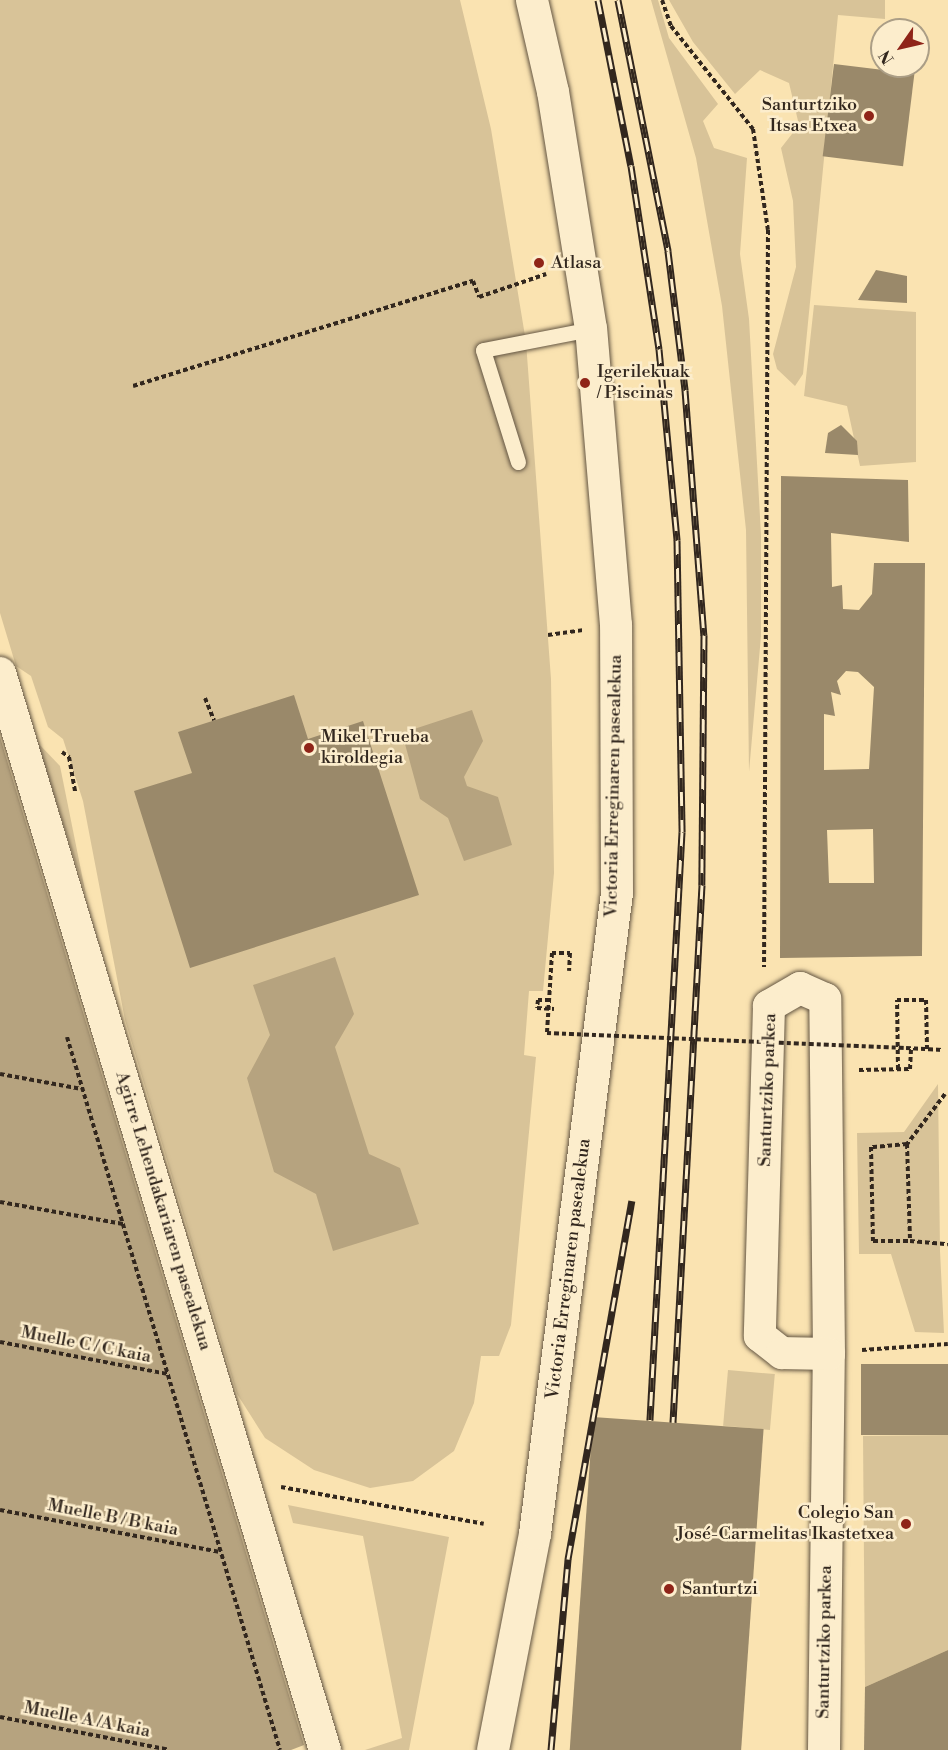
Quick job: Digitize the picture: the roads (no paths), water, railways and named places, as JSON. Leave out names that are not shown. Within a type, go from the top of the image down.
[{"type":"street","name":"Victoria Erreginaren pasealekua","points":[[493,1750],[535,1534],[617,893],[616,624],[591,329],[553,92],[532,0]]},
{"type":"street","name":"Agirre Lehendakariaren pasealekua","points":[[0,673],[325,1750]]},
{"type":"street","name":"Santurtziko parkea","points":[[824,1750],[839,1353],[825,999],[800,988],[769,1006],[760,1336],[782,1353],[839,1353]]},
{"type":"lane","points":[[518,462],[483,350],[591,329]]},
{"type":"railway","points":[[598,0],[631,166],[659,349],[677,540],[682,832],[650,1420]]},
{"type":"railway","points":[[618,0],[668,251],[685,390],[704,635],[702,885],[673,1422]]},
{"type":"railway","points":[[551,1750],[568,1559],[632,1201]]},
{"type":"place","name":"Santurtziko Itsas Etxea","points":[[869,116]]},
{"type":"place","name":"Atlasa","points":[[539,263]]},
{"type":"place","name":"Igerilekuak / Piscinas","points":[[585,383]]},
{"type":"place","name":"Mikel Trueba kiroldegia","points":[[309,748]]},
{"type":"place","name":"Colegio San José-Carmelitas Ikastetxea","points":[[906,1524]]},
{"type":"place","name":"Santurtzi","points":[[669,1589]]}]
